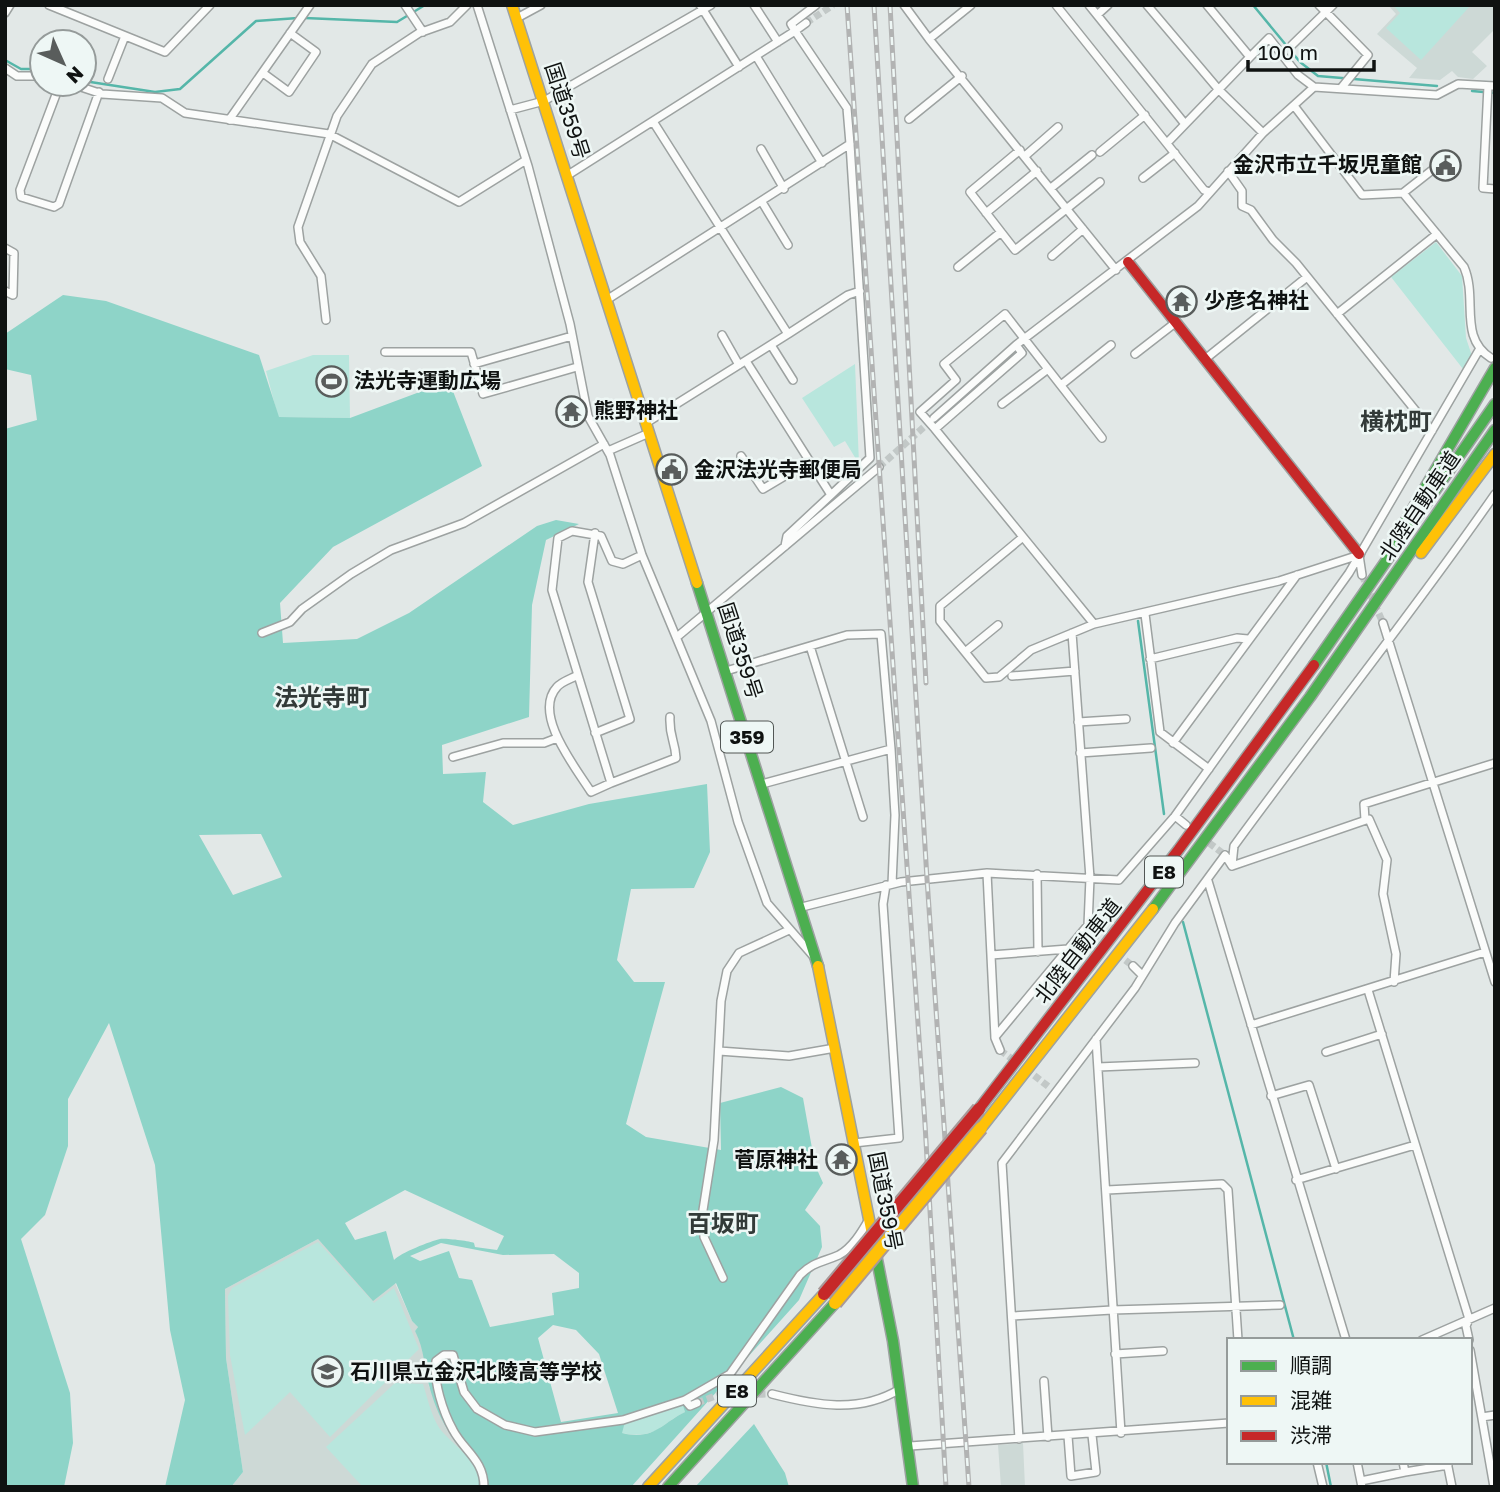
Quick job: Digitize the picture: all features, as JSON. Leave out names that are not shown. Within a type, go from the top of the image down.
[{"type":"main road","name":"国道359号","points":[[512,5],[817,960],[855,1143],[901,1389],[913,1487]]},
{"type":"main road","points":[[1128,262],[1359,554]]},
{"type":"main road","points":[[1341,630],[1493,363]]},
{"type":"main road","name":"北陸自動車道","points":[[648,1487],[824,1294],[979,1109],[1168,866],[1341,630],[1495,404]]},
{"type":"main road","name":"北陸自動車道","points":[[668,1487],[835,1303],[981,1128],[1133,937],[1292,723],[1495,430]]},
{"type":"main road","points":[[1292,723],[1495,454]]},
{"type":"street","points":[[5,13],[10,5]]},
{"type":"street","points":[[49,5],[165,52],[210,5]]},
{"type":"street","points":[[229,120],[310,5]]},
{"type":"street","points":[[405,5],[423,32]]},
{"type":"street","points":[[326,320],[321,276],[300,242],[298,228],[337,116],[372,64],[384,53],[423,32],[450,22],[467,5]]},
{"type":"street","points":[[477,5],[526,160],[572,337],[588,416],[606,448],[642,555],[723,757],[752,868],[767,903],[817,960]]},
{"type":"street","points":[[517,18],[541,5]]},
{"type":"street","points":[[510,110],[544,101],[701,8],[711,5]]},
{"type":"street","points":[[754,5],[778,42]]},
{"type":"street","points":[[784,548],[786,536],[870,458],[846,108],[791,23],[816,5]]},
{"type":"street","points":[[904,5],[1116,270]]},
{"type":"street","points":[[929,38],[971,5]]},
{"type":"street","points":[[1056,5],[1175,153],[1209,191]]},
{"type":"street","points":[[1089,5],[1185,124]]},
{"type":"street","points":[[1097,15],[1108,5]]},
{"type":"street","points":[[1147,5],[1219,90],[1263,133]]},
{"type":"street","points":[[1207,5],[1250,57]]},
{"type":"street","points":[[1319,5],[1368,55],[1345,83]]},
{"type":"street","points":[[1292,45],[1333,5]]},
{"type":"street","points":[[701,8],[739,67]]},
{"type":"street","points":[[568,175],[654,123],[806,23]]},
{"type":"street","points":[[263,73],[289,92],[316,52],[290,33]]},
{"type":"street","points":[[107,79],[125,36]]},
{"type":"street","points":[[1167,143],[1269,38],[1298,75],[1314,87]]},
{"type":"street","points":[[755,56],[822,163]]},
{"type":"street","points":[[5,68],[17,76],[28,76]]},
{"type":"street","points":[[909,118],[962,76]]},
{"type":"street","points":[[934,418],[1016,345],[1198,206],[1263,133],[1295,107],[1314,87],[1345,83],[1437,95],[1458,84],[1490,90],[1483,188],[1495,189]]},
{"type":"street","points":[[98,95],[99,92],[162,98],[186,113],[329,134],[459,202],[526,160]]},
{"type":"street","points":[[55,98],[20,190],[21,197],[54,207],[60,204],[97,98]]},
{"type":"street","points":[[1295,107],[1362,195],[1403,193],[1431,171]]},
{"type":"street","points":[[1051,188],[1145,115]]},
{"type":"street","points":[[654,123],[788,334]]},
{"type":"street","points":[[1058,127],[970,192],[986,213],[1015,250],[1065,207],[1100,182]]},
{"type":"street","points":[[608,299],[784,189],[850,144]]},
{"type":"street","points":[[761,149],[784,189]]},
{"type":"street","points":[[1143,178],[1175,153]]},
{"type":"street","points":[[986,213],[1037,171]]},
{"type":"street","points":[[1228,171],[1242,191],[1242,206],[1263,223],[1273,240],[1338,314],[1432,431]]},
{"type":"street","points":[[1403,193],[1464,267],[1469,278],[1470,332],[1479,350],[1493,363]]},
{"type":"street","points":[[762,202],[788,245]]},
{"type":"street","points":[[1052,256],[1083,229]]},
{"type":"street","points":[[958,267],[1001,232]]},
{"type":"street","points":[[1338,314],[1437,234]]},
{"type":"street","points":[[5,247],[14,253],[13,295],[5,291]]},
{"type":"street","points":[[1204,360],[1307,277]]},
{"type":"street","points":[[262,633],[289,622],[302,609],[351,574],[391,550],[464,523],[648,428],[848,295],[860,291]]},
{"type":"street","points":[[1094,624],[920,412],[956,380],[944,364],[1005,314],[1102,438]]},
{"type":"street","points":[[1135,354],[1175,323]]},
{"type":"street","points":[[722,335],[831,495]]},
{"type":"street","points":[[474,364],[572,337]]},
{"type":"street","points":[[771,345],[793,380]]},
{"type":"street","points":[[935,429],[1022,352],[1016,345]]},
{"type":"street","points":[[1061,386],[1111,345]]},
{"type":"street","points":[[802,907],[889,885],[987,873],[1119,880],[1175,816],[1290,660],[1359,554],[1479,350]]},
{"type":"street","points":[[384,352],[471,352],[483,394],[577,367]]},
{"type":"street","points":[[1002,404],[1048,369]]},
{"type":"street","points":[[741,456],[763,489],[810,461]]},
{"type":"street","points":[[677,637],[879,467]]},
{"type":"street","points":[[1232,866],[1234,846],[1389,636],[1440,573],[1495,494]]},
{"type":"street","points":[[611,783],[576,676],[552,590],[558,538],[572,531],[595,533],[601,536],[612,561],[623,564],[642,555]]},
{"type":"street","points":[[594,733],[630,719],[588,582],[595,533]]},
{"type":"street","points":[[1023,537],[940,606],[940,621],[986,678],[999,677],[1031,650],[1094,624],[1145,614],[1297,574],[1352,559],[1359,554]]},
{"type":"street","points":[[1359,554],[1362,575]]},
{"type":"street","points":[[1173,743],[1297,574]]},
{"type":"street","points":[[1145,614],[1160,732],[1209,769]]},
{"type":"street","points":[[1383,623],[1495,982]]},
{"type":"street","points":[[965,652],[998,625]]},
{"type":"street","points":[[1072,633],[1090,878],[1088,925],[1094,936]]},
{"type":"street","points":[[726,671],[847,635],[881,634],[895,815],[889,885],[883,904],[899,1138],[855,1143]]},
{"type":"street","points":[[1150,659],[1237,638],[1248,639]]},
{"type":"street","points":[[810,646],[863,817]]},
{"type":"street","points":[[1012,676],[1075,671]]},
{"type":"street","points":[[576,676],[558,685],[552,695],[551,726],[591,792],[676,758],[676,747],[669,737],[670,717]]},
{"type":"street","points":[[1078,722],[1126,719]]},
{"type":"street","points":[[453,757],[503,743],[544,743],[557,738]]},
{"type":"street","points":[[1080,753],[1151,748]]},
{"type":"street","points":[[762,784],[891,749]]},
{"type":"street","points":[[1365,820],[1364,804],[1495,764]]},
{"type":"street","points":[[1175,816],[1186,825]]},
{"type":"street","points":[[1232,866],[1369,819],[1387,860],[1383,894],[1396,954],[1394,982]]},
{"type":"street","points":[[1018,1439],[1002,1163],[1053,1100],[1052,1089],[1135,988],[1141,974],[1225,855],[1232,866]]},
{"type":"street","points":[[987,873],[995,1038],[1000,1050]]},
{"type":"street","points":[[1037,874],[1038,952]]},
{"type":"street","points":[[1208,881],[1345,1338]]},
{"type":"street","points":[[995,1038],[1088,925]]},
{"type":"street","points":[[723,1278],[704,1237],[703,1210],[714,1140],[720,1001],[727,971],[739,953],[789,930]]},
{"type":"street","points":[[1251,1024],[1394,982],[1495,943]]},
{"type":"street","points":[[991,955],[1068,950]]},
{"type":"street","points":[[1133,966],[1141,974]]},
{"type":"street","points":[[1368,990],[1469,1319],[1466,1326],[1469,1338]]},
{"type":"street","points":[[1326,1052],[1382,1034]]},
{"type":"street","points":[[1096,1038],[1121,1433]]},
{"type":"street","points":[[719,1051],[789,1056],[835,1048]]},
{"type":"street","points":[[1098,1067],[1195,1063]]},
{"type":"street","points":[[1271,1096],[1309,1085],[1336,1169]]},
{"type":"street","points":[[1296,1180],[1415,1145]]},
{"type":"street","points":[[1107,1190],[1222,1184],[1228,1190],[1238,1338]]},
{"type":"street","points":[[484,1487],[480,1466],[471,1450],[453,1432],[446,1413],[435,1372],[436,1361],[444,1355],[453,1355],[464,1392],[477,1409],[505,1425],[535,1432],[623,1420],[685,1400],[730,1374],[800,1275],[812,1263],[841,1254],[856,1239],[868,1221]]},
{"type":"street","points":[[1012,1316],[1280,1305]]},
{"type":"street","points":[[1426,1338],[1495,1308]]},
{"type":"street","points":[[1115,1354],[1163,1351]]},
{"type":"street","points":[[1472,1366],[1494,1487]]},
{"type":"street","points":[[1044,1381],[1048,1437]]},
{"type":"street","points":[[772,1394],[836,1407],[886,1398],[901,1389]]},
{"type":"street","points":[[685,1400],[690,1406],[697,1403]]},
{"type":"street","points":[[1482,1417],[1495,1415]]},
{"type":"street","points":[[909,1446],[1121,1433],[1227,1423]]},
{"type":"street","points":[[1068,1436],[1071,1476],[1096,1472],[1092,1435]]},
{"type":"street","points":[[1317,1464],[1323,1487]]},
{"type":"street","points":[[1357,1464],[1361,1484],[1448,1464],[1452,1487]]},
{"type":"street","points":[[1403,1464],[1405,1472]]},
{"type":"shaded area","points":[[1388,5],[1495,5],[1495,29],[1472,52],[1487,66],[1473,79],[1458,77],[1452,71],[1440,80],[1409,78],[1417,68],[1377,34],[1396,14]]},
{"type":"shaded area","name":"石川県立金沢北陵高等学校","points":[[318,1239],[373,1300],[395,1283],[412,1321],[418,1327],[415,1331],[422,1344],[429,1387],[480,1471],[478,1487],[231,1487],[243,1472],[226,1358],[225,1289]]},
{"type":"shaded area","points":[[1023,1443],[1025,1487],[1001,1487],[998,1445]]},
{"type":"green space","points":[[1393,5],[1471,5],[1421,60],[1386,28],[1400,13]]},
{"type":"green space","points":[[1436,242],[1462,276],[1466,338],[1472,356],[1463,369],[1391,277]]},
{"type":"green space","points":[[63,295],[106,301],[259,355],[279,417],[350,418],[449,381],[482,466],[333,547],[280,603],[283,643],[357,639],[409,613],[537,526],[556,520],[579,524],[546,540],[532,605],[529,717],[442,745],[443,774],[486,772],[483,802],[513,825],[589,804],[707,784],[710,852],[694,888],[631,889],[617,960],[634,982],[665,982],[626,1124],[646,1137],[721,1150],[720,1103],[781,1087],[803,1098],[815,1165],[823,1183],[805,1210],[820,1226],[822,1247],[799,1300],[631,1487],[478,1487],[480,1471],[450,1433],[434,1402],[421,1345],[415,1331],[418,1327],[412,1321],[396,1283],[373,1301],[318,1239],[225,1289],[226,1358],[243,1472],[231,1487],[165,1487],[185,1400],[170,1330],[155,1165],[109,1023],[68,1099],[68,1146],[45,1215],[21,1239],[70,1393],[73,1443],[64,1487],[5,1487],[5,429],[37,420],[31,375],[5,369],[5,334]],"holes":[[[261,834],[282,877],[233,895],[199,835]],[[405,1190],[504,1236],[497,1250],[475,1247],[474,1243],[468,1241],[440,1239],[394,1260],[386,1231],[355,1240],[345,1223]],[[441,1243],[503,1255],[554,1254],[579,1273],[579,1288],[552,1293],[554,1315],[490,1327],[472,1280],[459,1278],[449,1251],[420,1261],[410,1256]],[[553,1325],[576,1330],[599,1354],[618,1413],[561,1422],[538,1338]],[[681,1400],[685,1412],[657,1430],[642,1435],[622,1433],[625,1422]]]},
{"type":"green space","points":[[313,355],[349,355],[350,418],[278,417],[266,371]]},
{"type":"green space","points":[[855,364],[859,464],[845,441],[834,447],[802,398]]},
{"type":"green space","points":[[318,1242],[374,1303],[394,1288],[419,1349],[330,1437],[290,1392],[245,1435],[230,1355],[228,1296],[232,1288]]},
{"type":"green space","points":[[395,1383],[423,1384],[438,1426],[477,1471],[477,1487],[363,1487],[326,1447]]},
{"type":"green space","points":[[681,1400],[685,1412],[657,1430],[633,1435],[621,1433],[625,1422]]},
{"type":"green space","points":[[754,1424],[785,1473],[789,1487],[695,1487]]},
{"type":"waterway","points":[[305,18],[397,22],[425,5]]},
{"type":"waterway","points":[[1253,5],[1300,62],[1318,76],[1437,86]]},
{"type":"waterway","points":[[98,83],[155,92],[180,89],[256,21],[298,18]]},
{"type":"waterway","points":[[5,60],[21,69],[28,69]]},
{"type":"waterway","points":[[1472,91],[1495,93]]},
{"type":"waterway","points":[[1138,621],[1164,814]]},
{"type":"waterway","points":[[1183,922],[1293,1338]]},
{"type":"waterway","points":[[1326,1464],[1331,1487]]},
{"type":"tunnel","points":[[806,23],[833,5]]},
{"type":"tunnel","points":[[879,467],[933,419]]},
{"type":"tunnel","points":[[1362,575],[1383,623]]},
{"type":"tunnel","points":[[1192,830],[1225,855]]},
{"type":"tunnel","points":[[1117,954],[1133,966]]},
{"type":"tunnel","points":[[1000,1050],[1016,1062]]},
{"type":"tunnel","points":[[1026,1069],[1049,1087]]},
{"type":"tunnel","points":[[697,1403],[718,1395],[772,1394]]},
{"type":"railway","points":[[847,5],[925,1124],[946,1487]]},
{"type":"railway","points":[[874,5],[927,879],[969,1487]]},
{"type":"railway","points":[[890,5],[926,683]]},
{"type":"traffic: fast","points":[[1404,524],[1495,368]]},
{"type":"traffic: fast","points":[[1314,665],[1495,404]]},
{"type":"traffic: fast","points":[[1153,909],[1310,697],[1495,430]]},
{"type":"traffic: fast","points":[[697,583],[818,966]]},
{"type":"traffic: fast","points":[[872,1234],[893,1341],[913,1487]]},
{"type":"traffic: fast","points":[[668,1487],[835,1303]]},
{"type":"traffic: slow","points":[[512,5],[697,583]]},
{"type":"traffic: slow","points":[[1421,553],[1495,454]]},
{"type":"traffic: slow","points":[[981,1128],[1153,909]]},
{"type":"traffic: slow","points":[[818,966],[872,1234]]},
{"type":"traffic: slow","points":[[835,1303],[981,1128]]},
{"type":"traffic: slow","points":[[648,1487],[824,1294]]},
{"type":"traffic: jam","points":[[1128,262],[1359,554]]},
{"type":"traffic: jam","points":[[979,1109],[1179,849],[1314,665]]},
{"type":"traffic: jam","points":[[824,1294],[979,1109]]},
{"type":"place","name":"金沢市立千坂児童館","points":[[1445,165]]},
{"type":"place","name":"少彦名神社","points":[[1181,301]]},
{"type":"place","name":"法光寺運動広場","points":[[331,381]]},
{"type":"place","name":"熊野神社","points":[[571,411]]},
{"type":"place","name":"金沢法光寺郵便局","points":[[671,470]]},
{"type":"place","name":"菅原神社","points":[[841,1160]]},
{"type":"place","name":"石川県立金沢北陵高等学校","points":[[327,1372]]},
{"type":"district","name":"横枕町","points":[[1396,422]]},
{"type":"district","name":"法光寺町","points":[[322,698]]},
{"type":"district","name":"百坂町","points":[[723,1224]]}]
